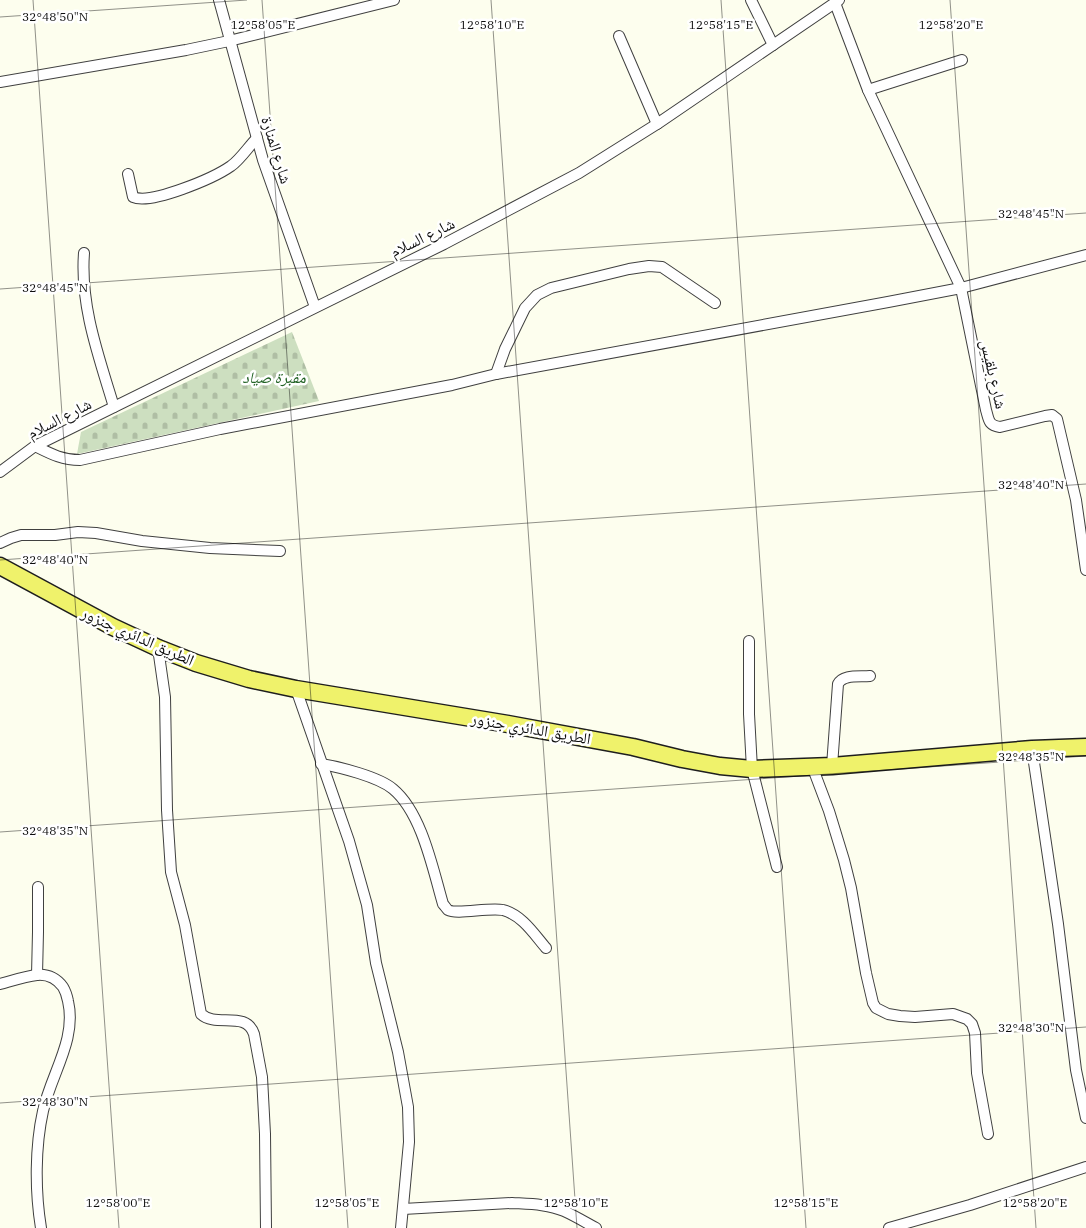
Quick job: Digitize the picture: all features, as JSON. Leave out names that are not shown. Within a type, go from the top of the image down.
[{"type":"main road","name":"الطريق الدائري جنزور","points":[[0,566],[106,623],[158,648],[249,679],[296,689],[446,713],[623,745],[720,766],[752,769],[832,766],[1032,749],[1086,747]]},
{"type":"street","name":"شارع المنارة","points":[[219,0],[263,160],[315,307]]},
{"type":"street","points":[[0,82],[230,41],[394,0]]},
{"type":"street","points":[[752,0],[773,45]]},
{"type":"street","points":[[837,2],[868,90],[961,288]]},
{"type":"street","name":"شارع السلام","points":[[0,472],[35,446],[444,244],[579,173],[657,124],[837,2]]},
{"type":"street","points":[[619,36],[657,124]]},
{"type":"street","points":[[868,90],[962,60]]},
{"type":"street","points":[[128,174],[133,196],[138,198],[157,197],[203,181],[231,166],[257,138]]},
{"type":"street","points":[[84,254],[82,272],[89,325],[114,407]]},
{"type":"street","points":[[35,446],[58,457],[80,460],[220,429],[452,385],[496,374],[961,288],[1086,255]]},
{"type":"street","points":[[496,374],[505,349],[525,308],[537,295],[551,288],[629,269],[649,266],[662,267],[715,303]]},
{"type":"street","name":"شارع بلقيس","points":[[961,288],[990,423],[993,426],[1000,427],[1052,415],[1057,419],[1076,500],[1086,570]]},
{"type":"street","points":[[0,543],[21,535],[55,535],[78,532],[200,547],[280,551]]},
{"type":"street","points":[[748,641],[752,769],[777,866]]},
{"type":"street","points":[[158,648],[165,697],[170,872],[184,925],[201,1014],[209,1019],[248,1024],[254,1034],[262,1077],[266,1228]]},
{"type":"street","points":[[832,766],[838,684],[844,678],[870,676]]},
{"type":"street","points":[[296,689],[349,841],[367,905],[376,963],[396,1044],[408,1107],[409,1142],[401,1228]]},
{"type":"street","points":[[1032,749],[1058,924],[1076,1070],[1086,1118]]},
{"type":"street","points":[[321,764],[341,767],[376,780],[392,788],[401,797],[412,810],[429,853],[443,904],[446,908],[454,912],[504,910],[524,922],[546,948]]},
{"type":"street","points":[[812,766],[829,811],[844,860],[873,1003],[876,1008],[888,1014],[915,1017],[953,1014],[967,1019],[972,1024],[975,1033],[977,1073],[988,1134]]},
{"type":"street","points":[[37,975],[38,887]]},
{"type":"street","points":[[0,984],[37,975],[48,976],[58,981],[66,992],[71,1014],[67,1044],[45,1102],[39,1136],[37,1181],[40,1228]]},
{"type":"street","points":[[889,1228],[970,1206],[1086,1168]]},
{"type":"street","points":[[403,1209],[486,1204],[528,1204],[563,1210],[596,1228]]},
{"type":"green space","name":"مقبرة صياد","points":[[292,332],[319,401],[77,454],[81,432]]}]
